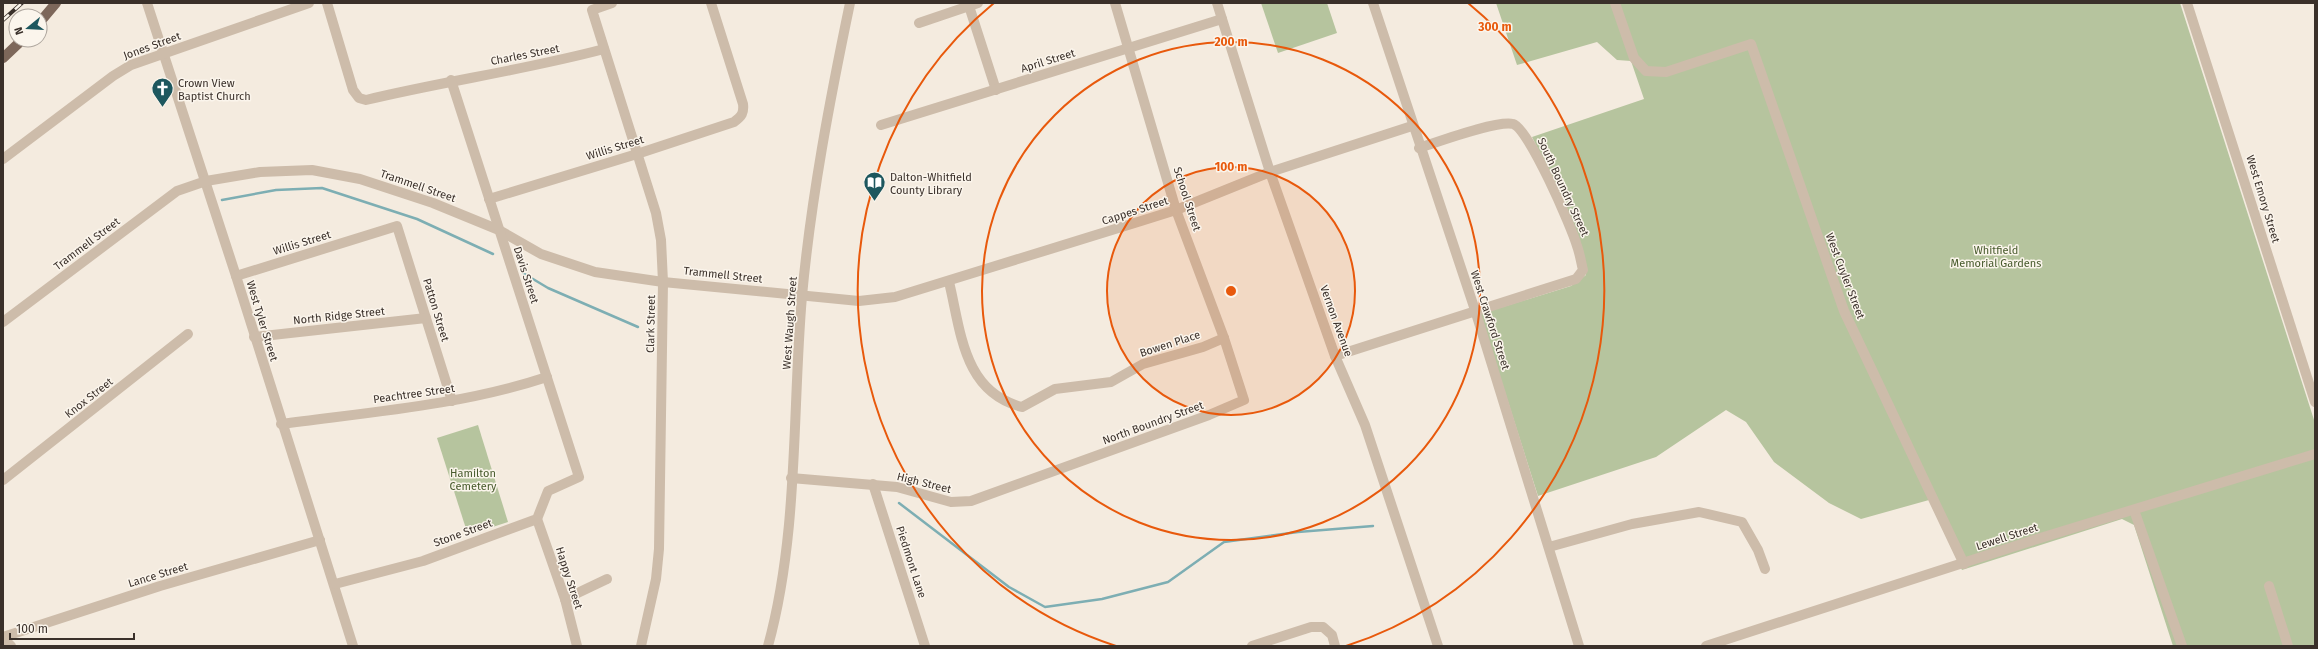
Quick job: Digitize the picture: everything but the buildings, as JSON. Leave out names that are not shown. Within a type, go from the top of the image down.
[{"type":"main road","points":[[48,12],[56,3]]},
{"type":"main road","points":[[3,58],[14,48]]},
{"type":"street","name":"West Tyler Street","points":[[147,3],[206,181],[254,337],[335,584],[353,646]]},
{"type":"street","name":"Jones Street","points":[[3,159],[113,76],[131,65],[309,3]]},
{"type":"street","name":"Charles Street","points":[[328,3],[353,90],[359,98],[366,100],[451,80],[549,64],[604,49]]},
{"type":"street","name":"Clark Street","points":[[612,3],[592,10],[658,226],[664,282],[659,549],[656,579],[641,646]]},
{"type":"street","name":"Willis Street","points":[[489,199],[637,154],[734,122],[744,112],[743,104],[711,3]]},
{"type":"street","name":"West Waugh Street","points":[[768,646],[783,576],[791,478],[802,295],[827,124],[850,3]]},
{"type":"street","name":"School Street","points":[[1115,3],[1130,48],[1176,210],[1224,338],[1244,400]]},
{"type":"street","name":"Vernon Avenue","points":[[1217,3],[1270,172],[1335,356],[1365,425],[1438,646]]},
{"type":"street","name":"West Crawford Street","points":[[1373,3],[1419,148],[1475,310],[1579,646]]},
{"type":"street","name":"West Cuyler Street","points":[[1615,3],[1634,58],[1646,71],[1666,72],[1750,44],[1844,311],[1964,564]]},
{"type":"street","name":"West Emory Street","points":[[2187,3],[2315,402]]},
{"type":"street","points":[[919,23],[973,5],[996,90]]},
{"type":"street","name":"April Street","points":[[881,125],[1222,19]]},
{"type":"street","name":"Davis Street","points":[[451,80],[579,477],[548,491],[537,519]]},
{"type":"street","name":"South Boundry Street","points":[[1419,148],[1491,126],[1504,123],[1515,124],[1527,137],[1563,210],[1578,246],[1583,270],[1576,279],[1475,310]]},
{"type":"street","name":"Cappes Street","points":[[859,300],[895,297],[949,282],[1176,210],[1270,172],[1412,126]]},
{"type":"street","name":"Trammell Street","points":[[3,322],[177,191],[206,181],[283,170],[312,170],[336,174],[433,203],[499,230],[542,254],[594,272],[664,282],[859,300]]},
{"type":"street","name":"Willis Street","points":[[236,276],[397,226]]},
{"type":"street","name":"Patton Street","points":[[397,226],[452,401]]},
{"type":"street","name":"Bowen Place","points":[[949,282],[966,353],[974,373],[990,392],[1013,405],[1022,407],[1054,389],[1111,382],[1144,364],[1203,347],[1224,338]]},
{"type":"street","points":[[1335,356],[1475,310]]},
{"type":"street","name":"North Ridge Street","points":[[254,337],[426,318]]},
{"type":"street","name":"Knox Street","points":[[3,480],[188,334]]},
{"type":"street","name":"Peachtree Street","points":[[282,424],[452,401],[511,389],[547,377]]},
{"type":"street","name":"North Boundry Street","points":[[1069,466],[1209,415],[1244,400]]},
{"type":"street","name":"Lewell Street","points":[[1706,646],[2315,454]]},
{"type":"street","name":"High Street","points":[[791,478],[873,484],[910,490],[944,501],[962,502],[1069,466]]},
{"type":"street","name":"Piedmont Lane","points":[[873,484],[925,646]]},
{"type":"street","points":[[2134,510],[2182,646]]},
{"type":"street","points":[[1549,547],[1632,524],[1699,512],[1742,522],[1758,550],[1766,569]]},
{"type":"street","name":"Stone Street","points":[[335,584],[422,560],[537,519]]},
{"type":"street","name":"Happy Street","points":[[537,519],[565,599],[577,646]]},
{"type":"street","name":"Lance Street","points":[[3,637],[160,586],[320,540]]},
{"type":"street","points":[[565,599],[607,579]]},
{"type":"street","points":[[2269,586],[2288,646]]},
{"type":"street","points":[[1252,646],[1311,627],[1323,627],[1332,635],[1335,646]]},
{"type":"street","points":[[3,637],[11,646]]},
{"type":"green space","points":[[1261,3],[1327,3],[1337,33],[1278,53]]},
{"type":"green space","name":"Whitfield Memorial Gardens","points":[[1496,3],[2180,3],[2315,423],[2315,646],[2173,646],[2134,525],[2122,519],[1962,570],[1929,500],[1861,519],[1829,503],[1774,462],[1746,422],[1726,410],[1656,457],[1538,496],[1480,314],[1571,286],[1586,275],[1585,260],[1574,225],[1532,137],[1644,99],[1631,61],[1617,60],[1597,42],[1517,65]]},
{"type":"green space","name":"Hamilton Cemetery","points":[[478,425],[508,522],[468,535],[437,438]]},
{"type":"waterway","points":[[222,200],[276,190],[322,188],[417,219],[493,254]]},
{"type":"waterway","points":[[523,273],[548,288],[638,327]]},
{"type":"waterway","points":[[899,503],[1009,587],[1045,607],[1102,599],[1168,582],[1224,542],[1298,532],[1373,526]]},
{"type":"railway","points":[[3,20],[22,3]]},
{"type":"place","name":"Crown View Baptist Church","points":[[162,108]]},
{"type":"place","name":"Dalton-Whitfield County Library","points":[[875,202]]}]
